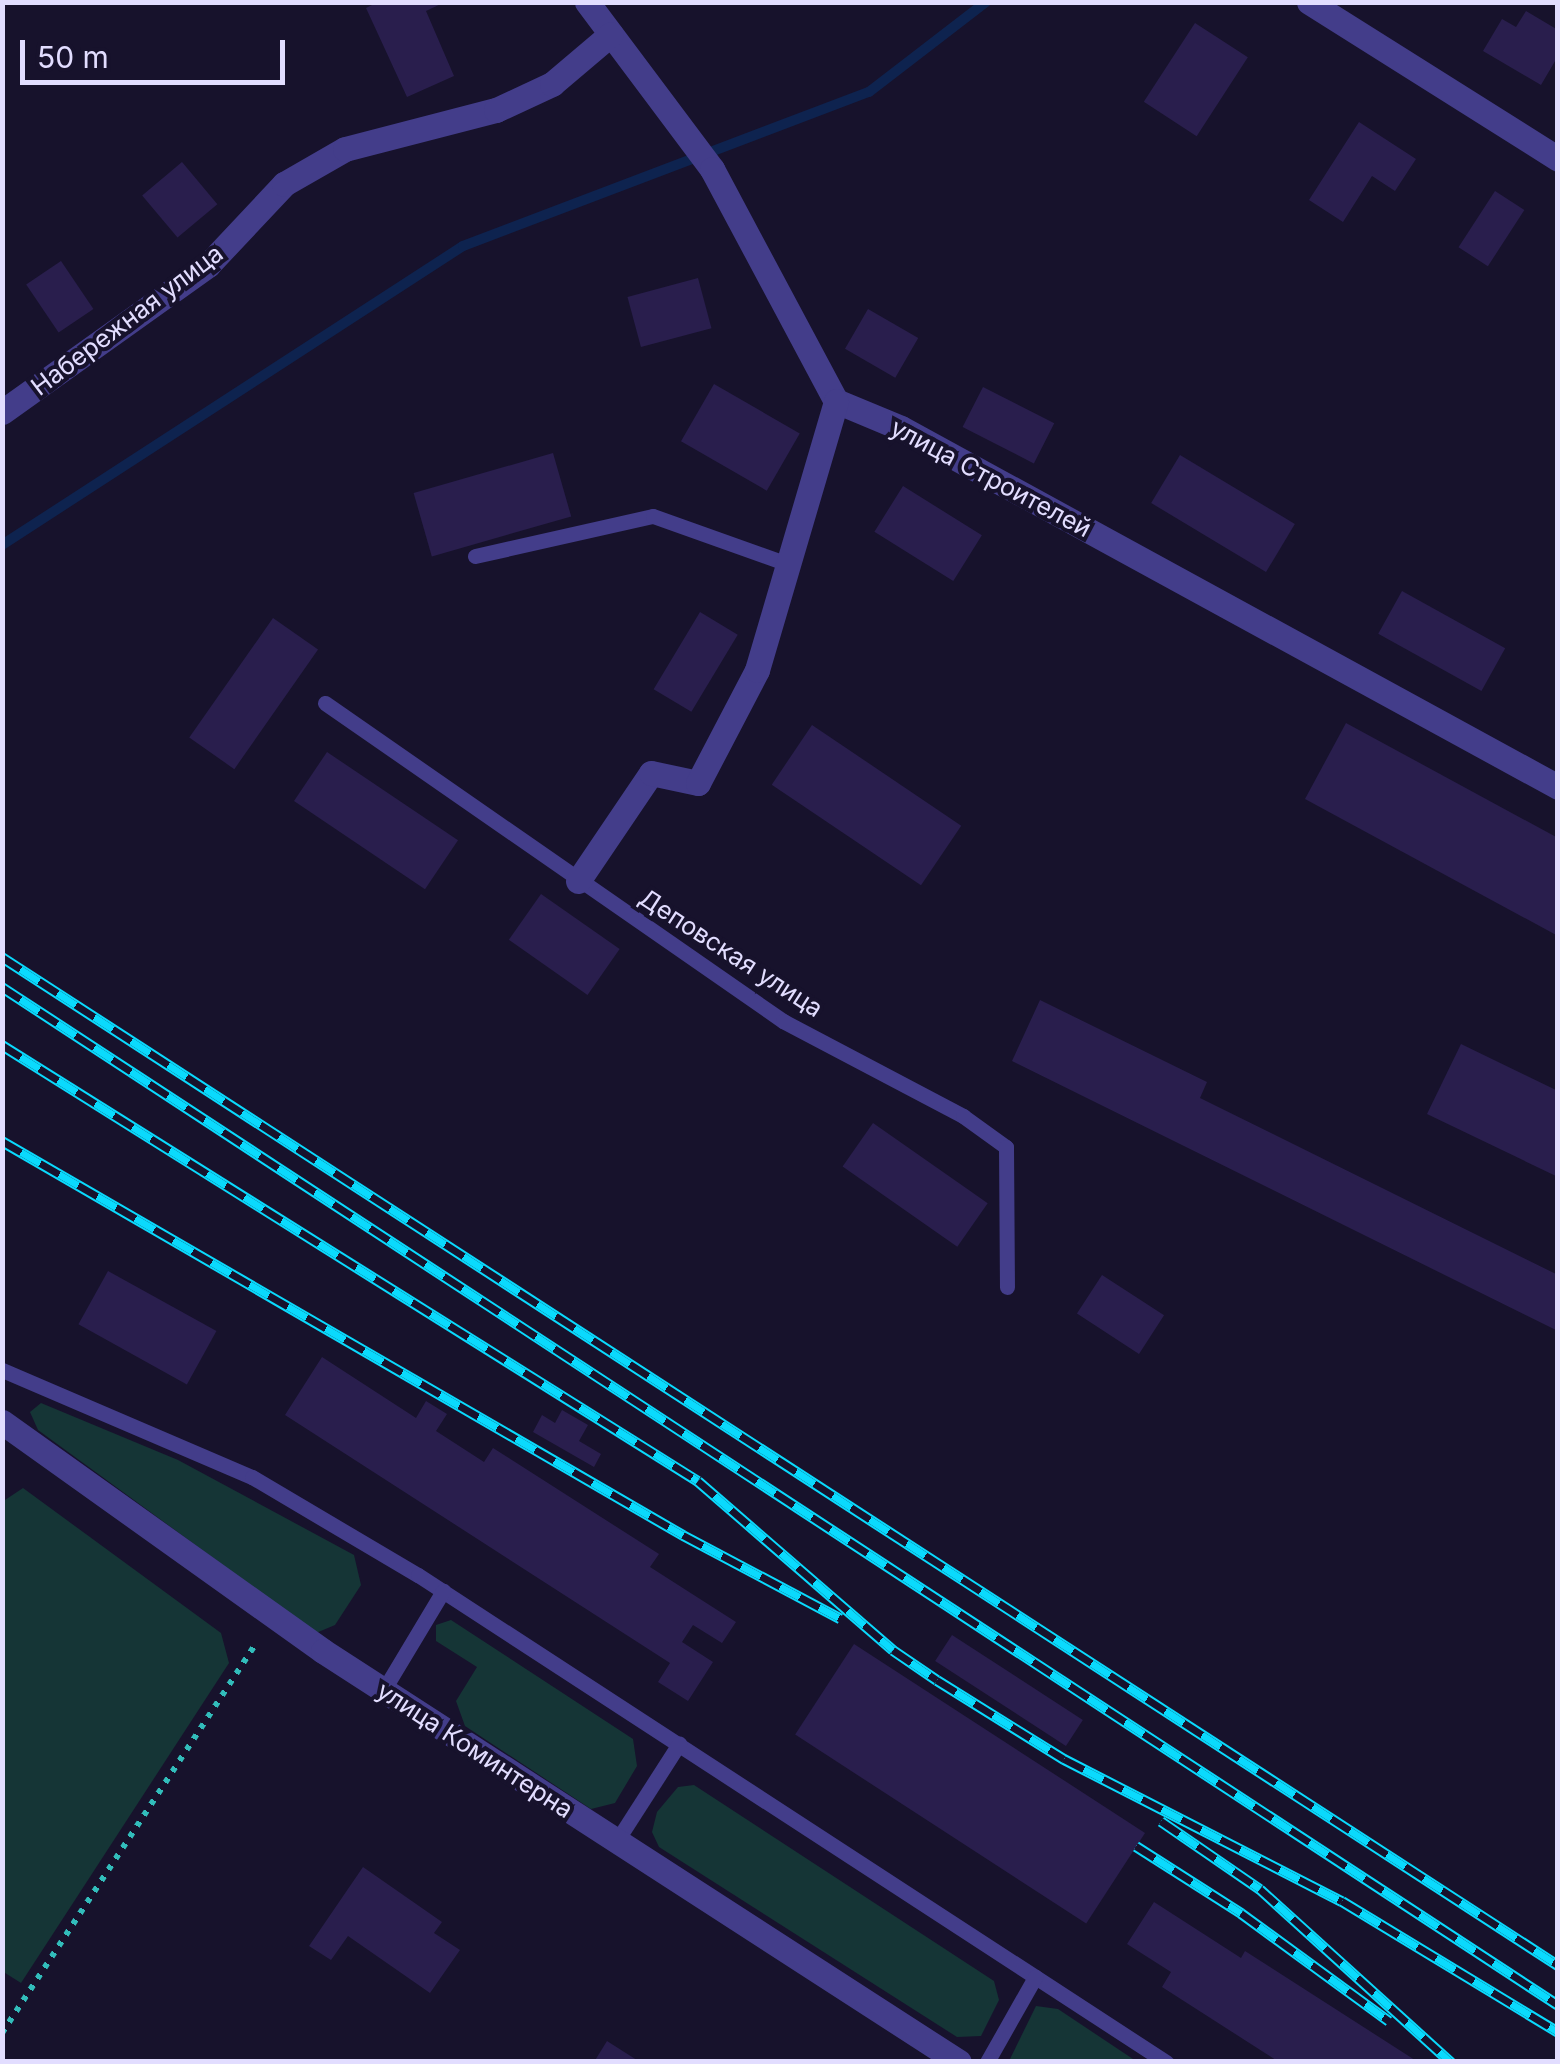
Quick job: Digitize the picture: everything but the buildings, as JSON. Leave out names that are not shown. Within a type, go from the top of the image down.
[{"type":"street","points":[[578,881],[651,773],[698,783],[757,670],[836,401],[712,168],[587,2]]},
{"type":"street","points":[[1308,2],[1558,159]]},
{"type":"street","name":"Набережная улица","points":[[2,412],[208,264],[284,184],[345,149],[496,110],[552,84],[612,34]]},
{"type":"street","name":"улица Строителей","points":[[836,401],[902,428],[1558,788]]},
{"type":"street","name":"улица Коминтерна","points":[[2,1422],[383,1691],[959,2062]]},
{"type":"lane","points":[[475,556],[653,516],[788,564]]},
{"type":"lane","name":"Деповская улица","points":[[324,702],[783,1021],[963,1116],[1006,1147],[1007,1288]]},
{"type":"lane","points":[[2,1370],[252,1477],[444,1591],[1166,2062]]},
{"type":"lane","points":[[383,1691],[444,1591]]},
{"type":"lane","points":[[616,1842],[679,1744]]},
{"type":"lane","points":[[986,2062],[1035,1976]]},
{"type":"path","points":[[2,2033],[255,1645]]},
{"type":"green space","points":[[41,1403],[178,1460],[354,1555],[361,1585],[335,1625],[316,1633],[38,1430],[30,1412]]},
{"type":"green space","points":[[23,1488],[221,1633],[229,1663],[21,1983],[2,1971],[2,1502]]},
{"type":"green space","points":[[451,1620],[633,1739],[637,1766],[615,1803],[591,1809],[465,1726],[456,1701],[477,1667],[436,1641],[436,1625]]},
{"type":"green space","points":[[694,1785],[994,1981],[999,2000],[981,2036],[957,2037],[659,1847],[652,1832],[657,1812],[678,1787]]},
{"type":"green space","points":[[1036,2006],[1058,2009],[1136,2061],[1009,2061]]},
{"type":"waterway","points":[[2,545],[463,246],[869,92],[986,2]]},
{"type":"railway","points":[[2,957],[1558,1965]]},
{"type":"railway","points":[[2,987],[1558,2005]]},
{"type":"railway","points":[[2,1045],[698,1481],[893,1650],[937,1680],[1064,1759],[1342,1901],[1558,2032]]},
{"type":"railway","points":[[2,1141],[683,1535],[840,1618]]},
{"type":"railway","points":[[1161,1821],[1260,1889],[1451,2062]]},
{"type":"railway","points":[[1136,1846],[1241,1913],[1389,2021]]}]
